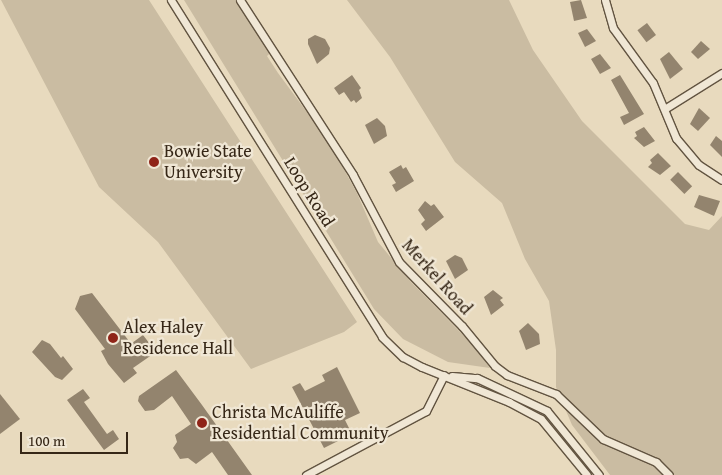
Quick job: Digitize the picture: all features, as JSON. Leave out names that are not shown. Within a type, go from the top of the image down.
[{"type":"street","name":"Loop Road","points":[[171,0],[382,337],[403,357],[509,402],[541,419],[587,475]]},
{"type":"street","name":"Merkel Road","points":[[240,0],[353,175],[399,262],[462,326],[495,366],[507,375],[556,394],[603,439],[656,462],[669,475]]},
{"type":"street","points":[[604,0],[619,39],[653,83],[681,144],[706,171],[722,180]]},
{"type":"street","points":[[666,108],[722,73]]},
{"type":"street","name":"Loop Road","points":[[444,376],[477,378],[547,411],[599,475]]},
{"type":"street","points":[[306,475],[426,411],[444,376]]},
{"type":"shaded area","points":[[1,0],[149,0],[357,322],[344,332],[251,369],[158,242],[99,187]]},
{"type":"shaded area","points":[[184,0],[235,0],[270,53],[267,56],[278,73],[329,142],[357,193],[378,242],[411,282],[472,344],[490,368],[448,362],[403,339],[374,309]]},
{"type":"shaded area","points":[[347,0],[509,0],[533,50],[582,121],[685,224],[709,230],[722,216],[722,475],[610,475],[572,425],[556,387],[556,350],[549,301],[525,259],[502,203],[455,162],[390,57]]},
{"type":"building","points":[[581,0],[587,18],[574,21],[570,2]]},
{"type":"building","points":[[647,23],[656,35],[646,42],[637,30]]},
{"type":"building","points":[[587,29],[596,41],[585,47],[578,33]]},
{"type":"building","points":[[315,35],[325,39],[330,48],[329,54],[317,64],[308,44],[308,39]]},
{"type":"building","points":[[701,41],[710,49],[698,59],[691,52]]},
{"type":"building","points":[[669,52],[683,69],[670,79],[660,59]]},
{"type":"building","points":[[600,54],[611,68],[600,74],[591,59]]},
{"type":"building","points":[[352,75],[361,88],[359,90],[362,98],[356,103],[354,100],[351,102],[344,92],[339,95],[334,88]]},
{"type":"building","points":[[620,75],[644,114],[624,125],[620,117],[629,113],[611,80]]},
{"type":"building","points":[[699,108],[710,118],[698,131],[690,124]]},
{"type":"building","points":[[377,118],[385,126],[387,136],[374,144],[365,125]]},
{"type":"building","points":[[644,127],[655,141],[644,147],[634,138],[637,136],[635,132]]},
{"type":"building","points":[[716,136],[722,141],[722,157],[710,145]]},
{"type":"building","points":[[658,153],[671,166],[660,175],[648,167],[652,163],[650,160]]},
{"type":"building","points":[[401,165],[403,169],[406,167],[414,181],[396,192],[392,185],[396,183],[389,172]]},
{"type":"building","points":[[678,172],[692,186],[684,194],[670,180]]},
{"type":"building","points":[[699,195],[720,201],[714,216],[694,207]]},
{"type":"building","points":[[425,201],[431,206],[434,204],[444,217],[426,231],[421,224],[425,220],[418,210]]},
{"type":"building","points":[[455,255],[462,258],[468,270],[455,279],[446,261]]},
{"type":"building","points":[[493,290],[503,298],[500,300],[504,305],[491,315],[484,297]]},
{"type":"building","name":"Alex Haley Residence Hall","points":[[92,293],[129,341],[132,343],[143,335],[156,352],[133,368],[137,373],[124,383],[108,364],[101,351],[105,349],[75,309],[80,296]]},
{"type":"building","points":[[528,323],[539,334],[540,344],[526,350],[519,331]]},
{"type":"building","points":[[42,340],[50,344],[61,358],[63,356],[73,369],[62,380],[55,377],[32,352]]},
{"type":"building","points":[[337,367],[360,413],[345,420],[352,434],[324,448],[292,387],[300,383],[305,391],[325,381],[322,375]]},
{"type":"building","name":"Christa McAuliffe Residential Community","points":[[176,370],[252,475],[228,475],[212,452],[196,464],[188,458],[180,459],[173,448],[177,442],[175,435],[191,424],[172,396],[154,410],[145,411],[138,401],[139,396]]},
{"type":"building","points":[[83,389],[90,398],[84,402],[107,434],[113,430],[119,439],[104,450],[67,400]]},
{"type":"building","points":[[0,394],[20,419],[0,434]]},
{"type":"place","name":"Bowie State University","points":[[154,162]]},
{"type":"place","name":"Alex Haley Residence Hall","points":[[113,338]]},
{"type":"place","name":"Christa McAuliffe Residential Community","points":[[202,423]]}]
